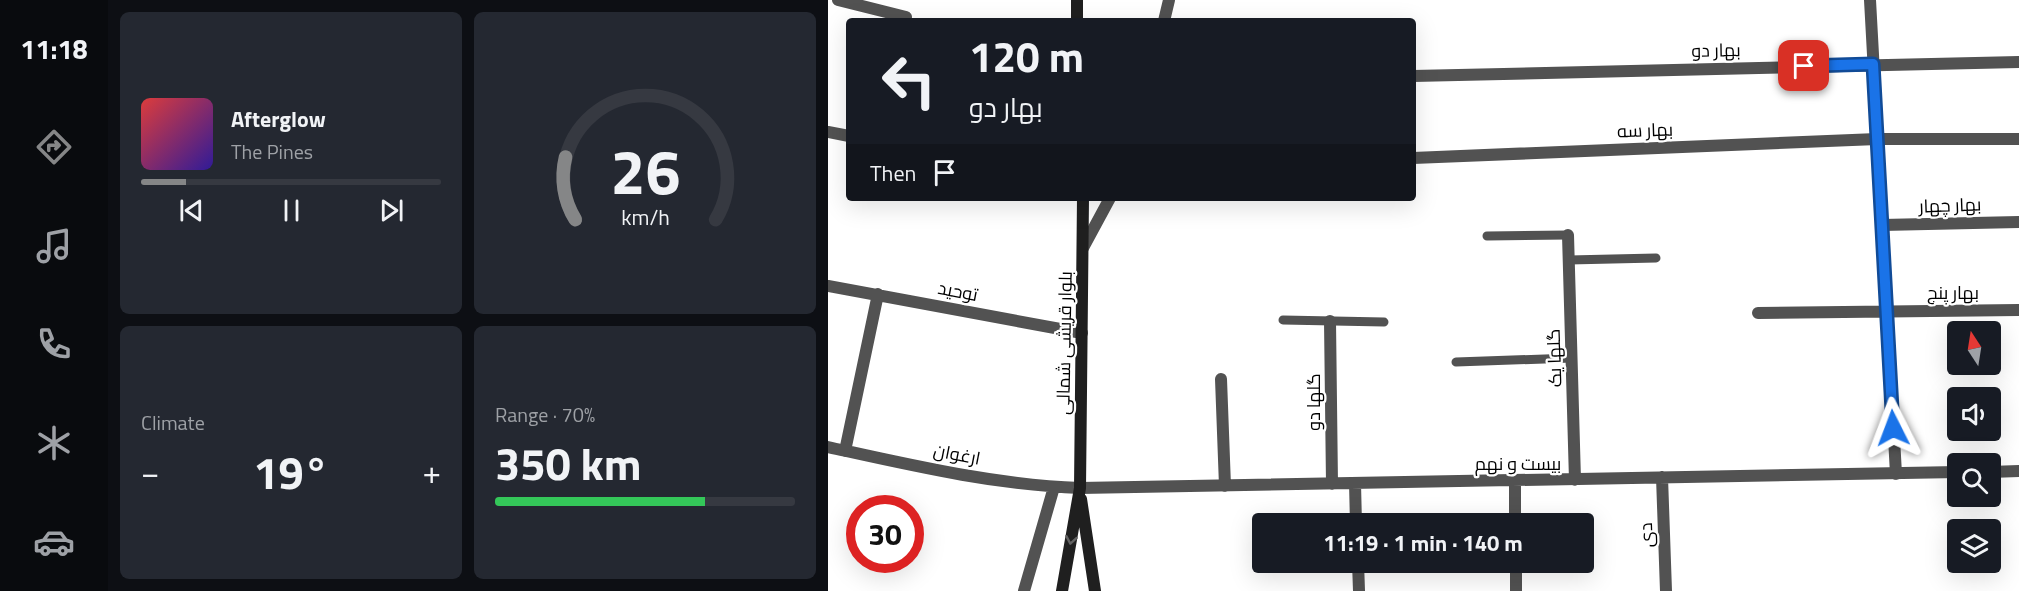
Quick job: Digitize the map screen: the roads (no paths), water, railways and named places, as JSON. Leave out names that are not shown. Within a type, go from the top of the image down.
[{"type":"main road","points":[[1077,0],[1077,18]]},
{"type":"main road","name":"بلوار قریشی شمالی","points":[[1083,201],[1080,488],[1095,591]]},
{"type":"main road","name":"بلوار قریشی شمالی","points":[[1062,591],[1080,488]]},
{"type":"street","points":[[838,0],[872,4],[906,17]]},
{"type":"street","points":[[1165,18],[1169,0]]},
{"type":"street","points":[[1869,0],[1896,474]]},
{"type":"street","name":"بهار دو","points":[[1416,76],[2019,62]]},
{"type":"street","points":[[828,132],[846,135]]},
{"type":"street","name":"بهار سه","points":[[1416,158],[1877,139],[2019,139]]},
{"type":"street","points":[[1083,248],[1108,201]]},
{"type":"street","name":"بهار چهار","points":[[1882,225],[2019,222]]},
{"type":"street","name":"گلها یک","points":[[1568,234],[1575,480]]},
{"type":"street","name":"توحید","points":[[828,286],[1082,333]]},
{"type":"street","points":[[845,450],[878,294]]},
{"type":"street","name":"بهار پنج","points":[[1758,313],[2019,310]]},
{"type":"street","name":"گلها دو","points":[[1330,321],[1332,484]]},
{"type":"street","points":[[1221,379],[1225,486]]},
{"type":"street","name":"ارغوان","points":[[828,447],[979,477],[1054,487],[1080,488]]},
{"type":"street","points":[[2001,472],[2019,471]]},
{"type":"street","name":"بیست و نهم","points":[[1080,488],[1947,472]]},
{"type":"street","name":"دی","points":[[1662,477],[1666,591]]},
{"type":"street","points":[[1515,480],[1515,513]]},
{"type":"street","points":[[1355,483],[1356,513]]},
{"type":"street","points":[[1024,591],[1054,487]]},
{"type":"street","points":[[1358,573],[1359,591]]},
{"type":"street","points":[[1516,573],[1516,591]]},
{"type":"lane","points":[[1487,236],[1568,234]]},
{"type":"lane","points":[[1569,260],[1656,258]]},
{"type":"lane","points":[[1283,320],[1384,322]]},
{"type":"lane","points":[[1456,362],[1572,358]]}]
